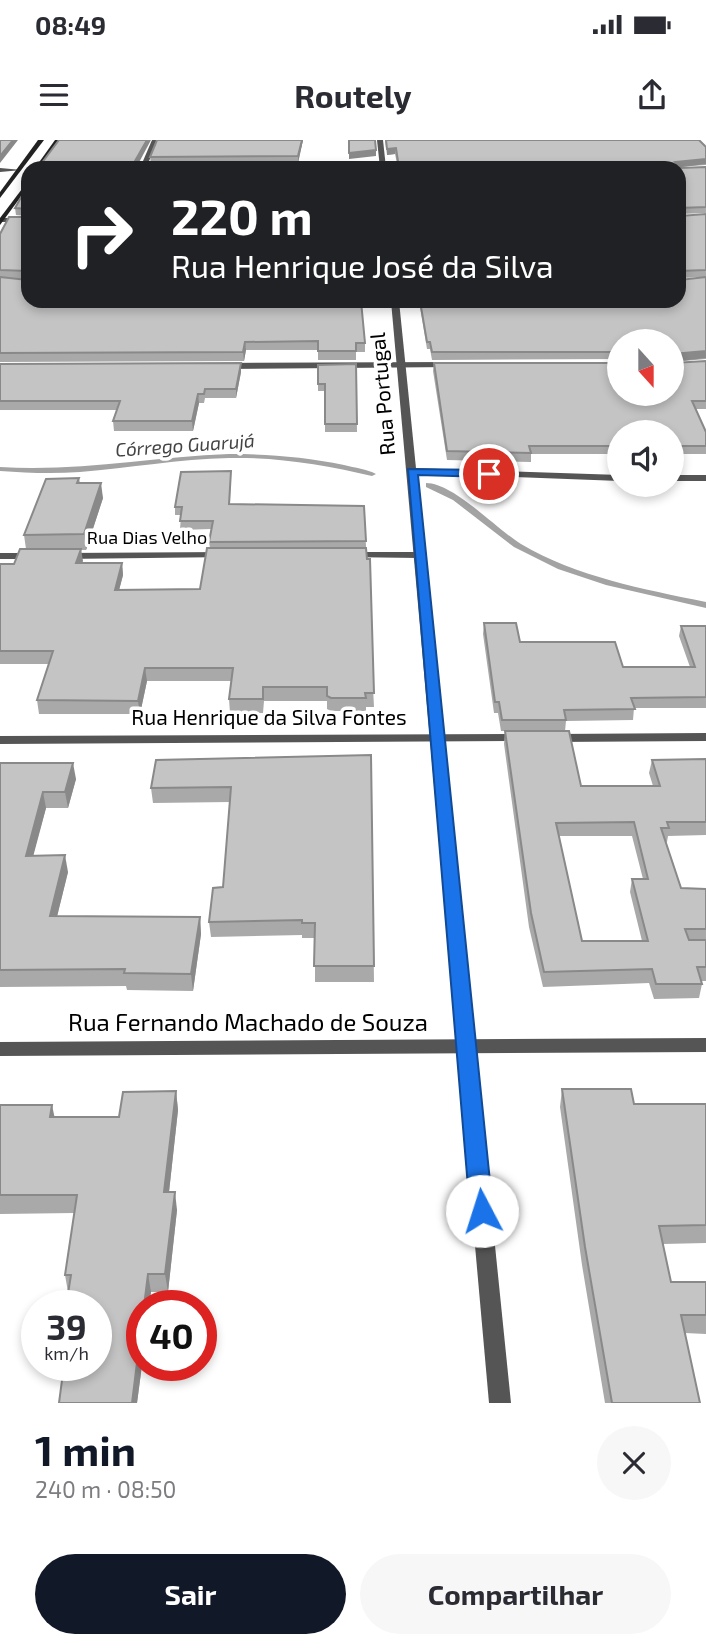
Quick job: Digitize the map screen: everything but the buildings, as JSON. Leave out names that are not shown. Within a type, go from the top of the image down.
[{"type":"main road","points":[[26,161],[41,140]]},
{"type":"main road","points":[[43,161],[58,140]]},
{"type":"main road","points":[[0,196],[21,167]]},
{"type":"main road","points":[[1,221],[21,193]]},
{"type":"street","points":[[146,161],[155,140]]},
{"type":"street","points":[[380,140],[382,161]]},
{"type":"street","points":[[0,170],[19,170]]},
{"type":"street","points":[[1,221],[21,220]]},
{"type":"street","name":"Rua Portugal","points":[[396,308],[500,1403]]},
{"type":"street","points":[[208,366],[456,365]]},
{"type":"street","points":[[412,471],[607,478]]},
{"type":"street","points":[[684,478],[706,478]]},
{"type":"street","name":"Rua Dias Velho","points":[[0,556],[238,555]]},
{"type":"street","points":[[335,555],[419,555]]},
{"type":"street","name":"Rua Henrique da Silva Fontes","points":[[0,740],[706,737]]},
{"type":"street","name":"Rua Fernando Machado de Souza","points":[[0,1049],[706,1045]]},
{"type":"waterway","name":"Córrego Guarujá","points":[[0,469],[79,470],[181,459],[250,456],[311,461],[372,474]]},
{"type":"waterway","name":"Córrego Guarujá","points":[[429,485],[466,505],[517,545],[561,567],[609,583],[706,605]]},
{"type":"route","points":[[482,1211],[412,471],[489,474]]}]
